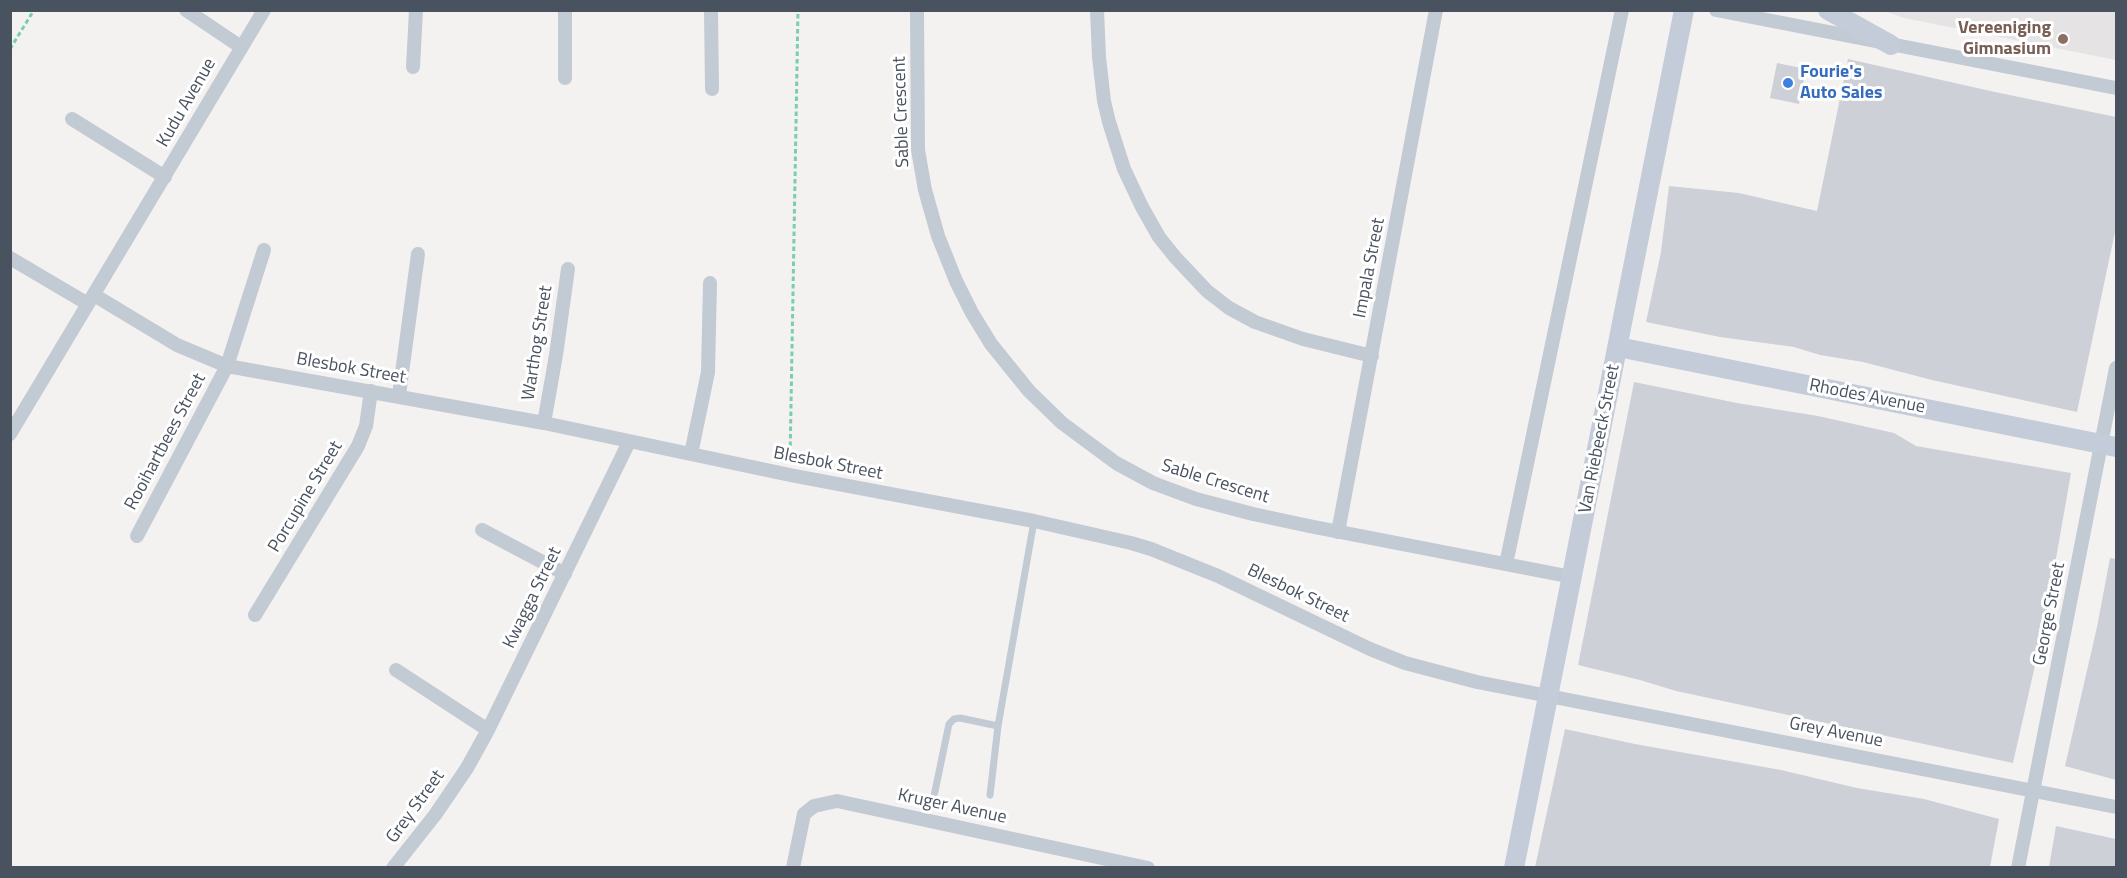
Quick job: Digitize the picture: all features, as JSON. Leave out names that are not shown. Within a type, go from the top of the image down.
[{"type":"street","name":"Kudu Avenue","points":[[186,10],[241,47]]},
{"type":"street","name":"Kudu Avenue","points":[[10,434],[264,10]]},
{"type":"street","points":[[413,68],[416,10]]},
{"type":"street","points":[[565,10],[565,78]]},
{"type":"street","points":[[711,10],[712,89]]},
{"type":"street","name":"Sable Crescent","points":[[917,10],[917,135],[920,164],[928,204],[943,251],[960,290],[981,328],[1009,367],[1039,402],[1062,423],[1099,452],[1140,476],[1167,489],[1222,506],[1338,532],[1572,577]]},
{"type":"street","points":[[1097,10],[1099,57],[1109,122],[1131,186],[1159,237],[1169,250],[1192,277],[1228,308],[1255,322],[1303,339],[1372,356]]},
{"type":"street","name":"Impala Street","points":[[1338,532],[1436,10]]},
{"type":"street","points":[[1506,564],[1622,10]]},
{"type":"street","name":"Van Riebeeck Street","points":[[1514,867],[1684,10]]},
{"type":"street","points":[[1716,10],[2116,88]]},
{"type":"street","points":[[1828,10],[1891,45]]},
{"type":"street","name":"Kudu Avenue","points":[[72,119],[165,177]]},
{"type":"street","name":"Rooihartbees Street","points":[[137,536],[227,366],[264,250]]},
{"type":"street","points":[[399,396],[418,254]]},
{"type":"street","points":[[10,258],[91,300]]},
{"type":"street","name":"Warthog Street","points":[[544,423],[568,269]]},
{"type":"street","points":[[691,454],[708,372],[710,283]]},
{"type":"street","name":"Blesbok Street","points":[[91,300],[177,345],[227,366],[544,423],[790,475],[1034,521],[1151,549],[1218,576],[1370,649],[1406,663],[1478,682],[1548,696]]},
{"type":"street","name":"Rhodes Avenue","points":[[1618,347],[2109,445]]},
{"type":"street","name":"George Street","points":[[2018,867],[2109,445],[2116,368]]},
{"type":"street","name":"Porcupine Street","points":[[255,615],[358,447],[366,426],[371,391]]},
{"type":"street","name":"Kwagga Street","points":[[466,768],[488,730],[629,442]]},
{"type":"street","points":[[482,530],[565,574]]},
{"type":"street","points":[[396,670],[488,730]]},
{"type":"street","name":"Grey Avenue","points":[[1548,696],[2116,807]]},
{"type":"street","name":"Grey Street","points":[[393,867],[435,815],[466,768]]},
{"type":"street","name":"Kruger Avenue","points":[[793,867],[804,814],[814,806],[837,801],[1148,867]]},
{"type":"lane","points":[[990,795],[998,726],[1034,521]]},
{"type":"lane","points":[[934,796],[949,724],[954,719],[960,718],[998,726]]},
{"type":"path","points":[[10,49],[34,10]]},
{"type":"path","points":[[790,475],[798,10]]},
{"type":"shaded area","name":"Vereeniging Gimnasium","points":[[1885,11],[2116,11],[2116,60],[1904,18]]},
{"type":"building","points":[[1848,59],[2116,117],[2116,227],[2077,412],[1932,380],[1863,362],[1820,355],[1794,347],[1720,337],[1646,322],[1661,252],[1669,186],[1739,193],[1817,211]]},
{"type":"building","name":"Fourie's Auto Sales","points":[[1777,63],[1806,69],[1799,104],[1770,98]]},
{"type":"building","points":[[1634,382],[1737,403],[1818,416],[1894,433],[1916,446],[2071,473],[2045,621],[2013,763],[1676,691],[1578,665]]},
{"type":"building","points":[[2110,558],[2116,559],[2116,780],[2065,766],[2097,627]]},
{"type":"building","points":[[1565,729],[1781,770],[1857,788],[1924,799],[1999,819],[1990,867],[1535,867]]},
{"type":"building","points":[[2056,826],[2116,839],[2116,867],[2049,867]]},
{"type":"place","name":"Vereeniging Gimnasium","points":[[2063,39]]},
{"type":"place","name":"Fourie's Auto Sales","points":[[1788,83]]}]
